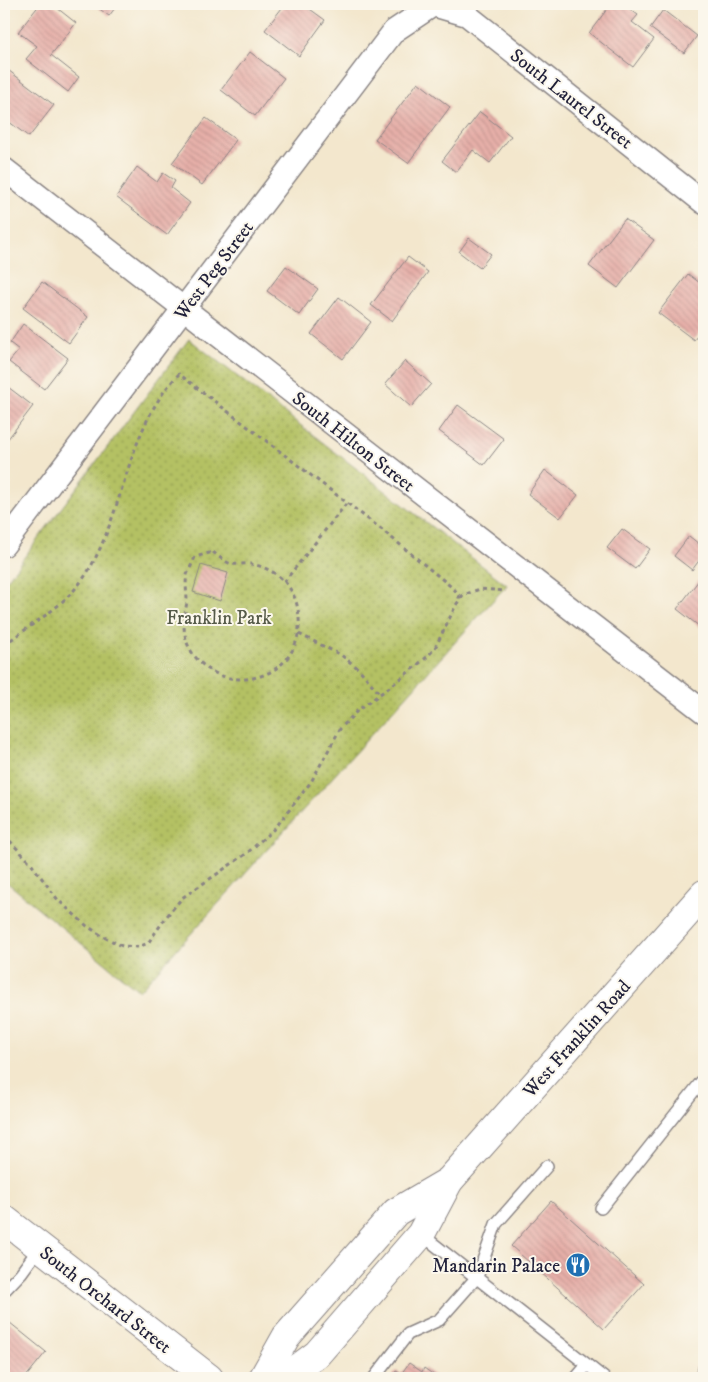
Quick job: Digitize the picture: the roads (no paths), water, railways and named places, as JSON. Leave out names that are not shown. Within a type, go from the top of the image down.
[{"type":"street","name":"South Laurel Street","points":[[433,5],[467,15],[704,203]]},
{"type":"street","name":"West Peg Street","points":[[4,545],[394,31],[433,5]]},
{"type":"street","name":"South Hilton Street","points":[[4,169],[704,712]]},
{"type":"street","name":"West Franklin Road","points":[[285,1378],[317,1354],[421,1234],[448,1181],[704,894]]},
{"type":"street","name":"West Franklin Road","points":[[262,1378],[286,1337],[396,1212],[448,1181]]},
{"type":"street","name":"South Orchard Street","points":[[4,1219],[209,1378]]},
{"type":"lane","points":[[601,1208],[701,1082]]},
{"type":"lane","points":[[374,1378],[408,1334],[439,1320],[477,1277],[496,1224],[547,1166]]},
{"type":"lane","points":[[421,1234],[604,1378]]},
{"type":"lane","points":[[4,1291],[21,1273],[40,1247]]},
{"type":"lane","points":[[576,1378],[587,1365]]},
{"type":"lane","points":[[702,1378],[704,1369]]},
{"type":"place","name":"Mandarin Palace","points":[[578,1265]]},
{"type":"park label","name":"Franklin Park","points":[[219,617]]}]
